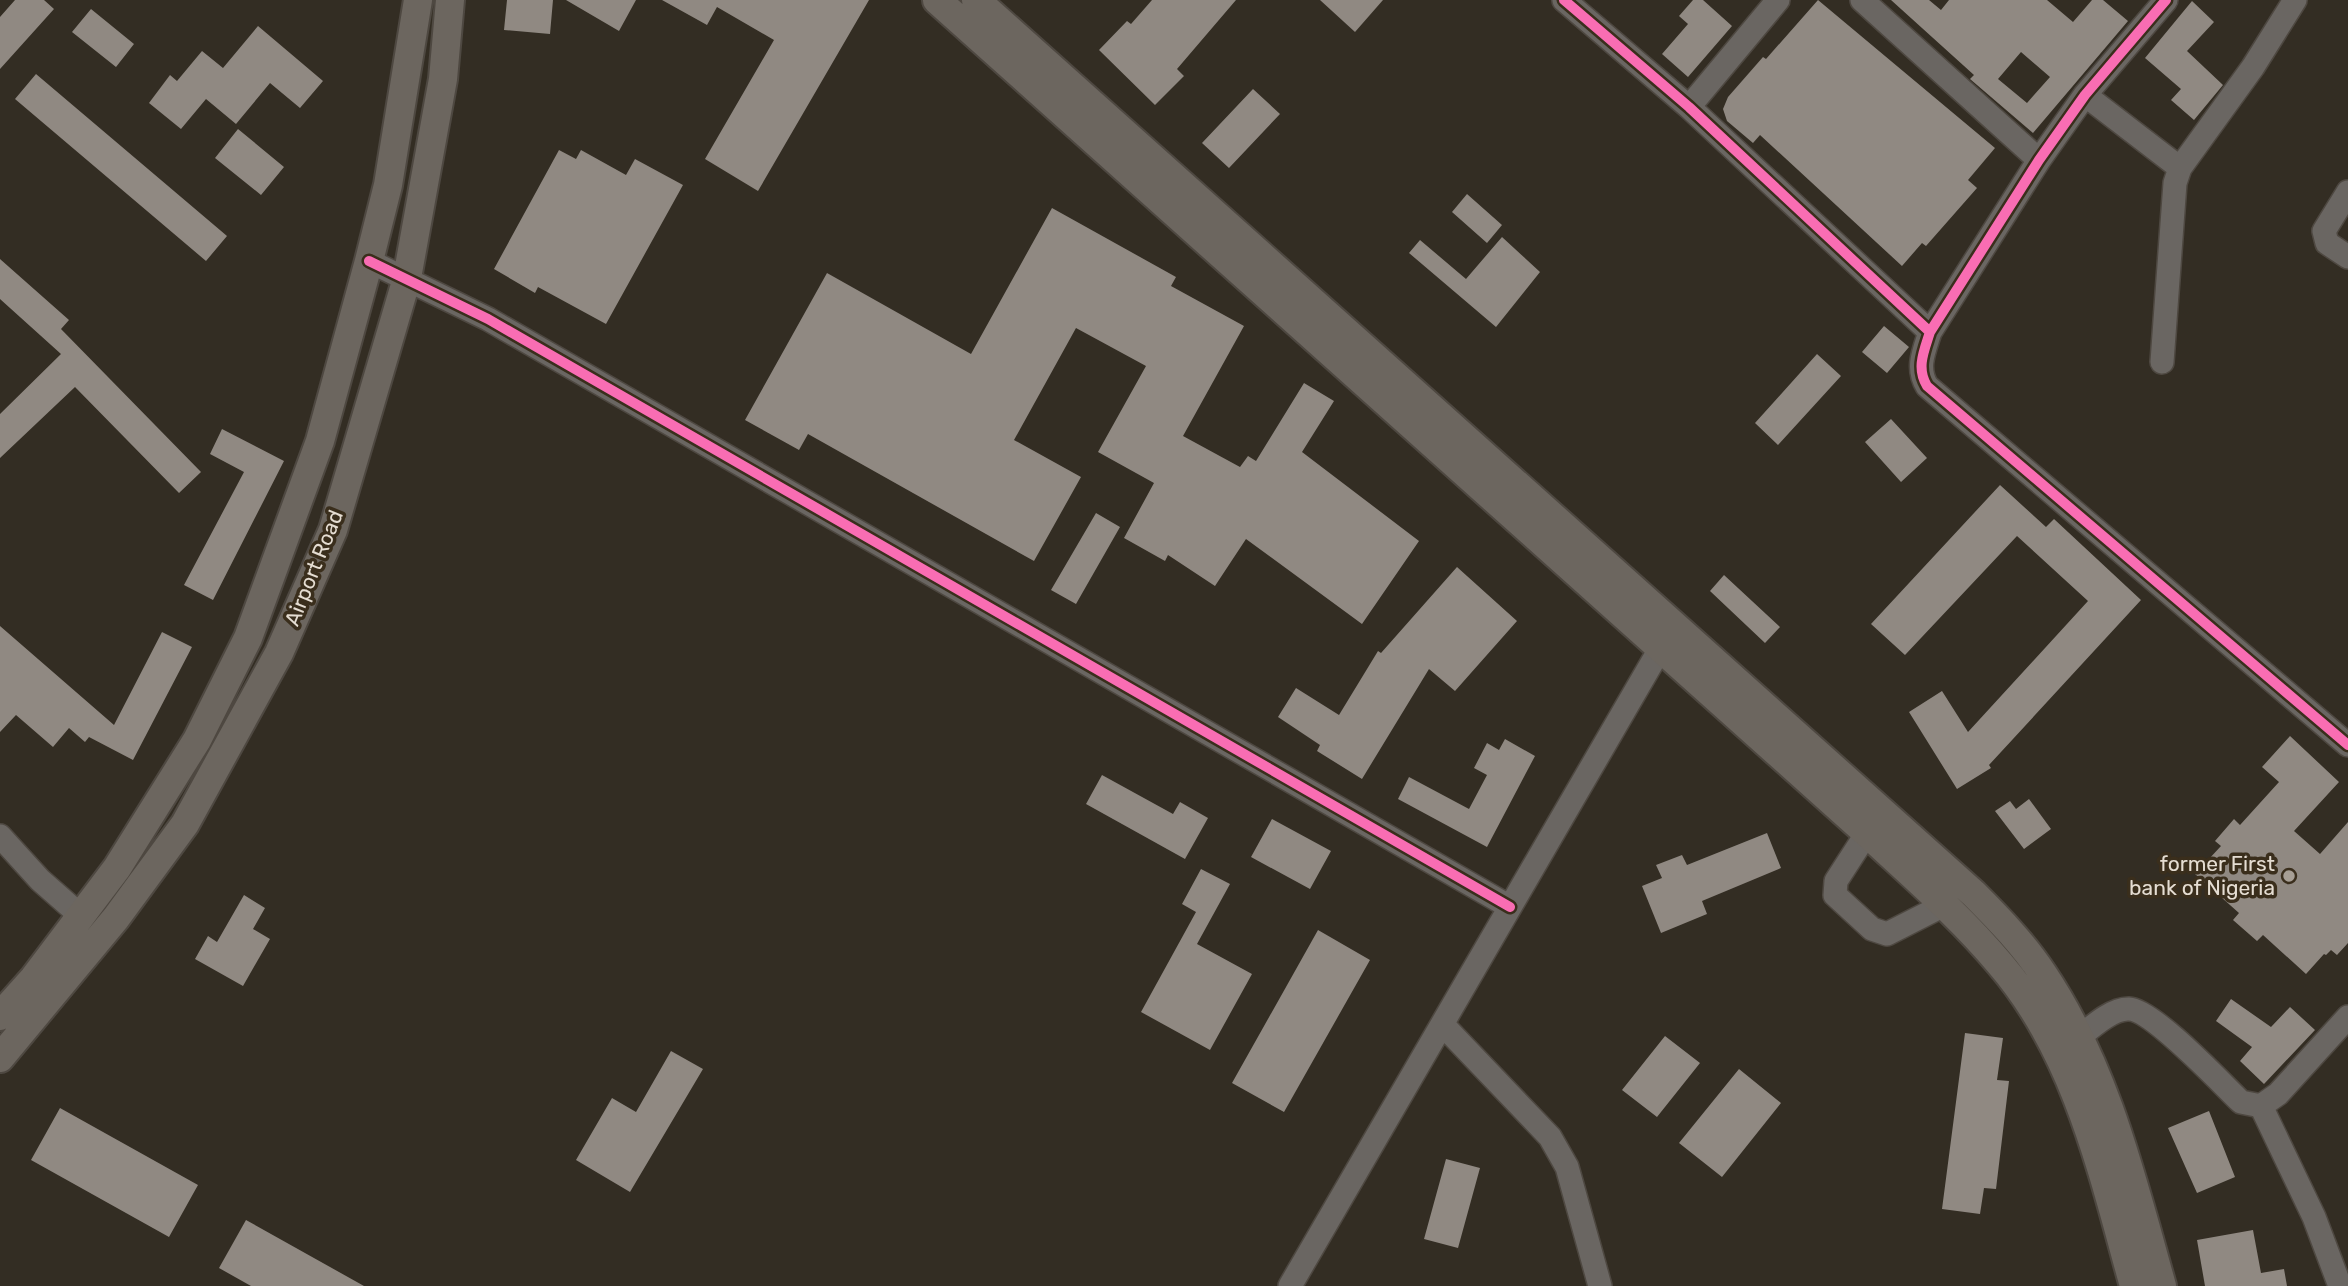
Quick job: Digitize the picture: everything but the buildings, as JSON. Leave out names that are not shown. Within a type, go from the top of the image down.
[{"type":"main road","name":"Airport Road","points":[[0,1016],[117,868],[190,751],[248,638],[320,441],[369,261],[388,185],[418,0]]},
{"type":"main road","name":"Airport Road","points":[[0,1059],[116,918],[185,824],[279,653],[333,530],[407,278],[443,79],[450,0]]},
{"type":"main road","points":[[937,0],[1867,833],[1944,905],[2001,964],[2032,1008],[2068,1046],[2108,1103],[2128,1163],[2162,1286]]},
{"type":"main road","points":[[976,0],[1974,894],[2009,930],[2043,974],[2068,1046],[2082,1109],[2134,1286]]},
{"type":"main road","points":[[248,638],[279,653]]},
{"type":"street","points":[[1564,0],[1689,107],[1930,332]]},
{"type":"street","points":[[1689,107],[1778,0]]},
{"type":"street","points":[[1862,0],[2039,160]]},
{"type":"street","points":[[2162,362],[2175,183],[2180,168],[2253,67],[2295,0]]},
{"type":"street","points":[[2155,4],[2039,160],[1930,332],[1921,363],[1922,376],[1927,386],[2348,745]]},
{"type":"street","points":[[2085,95],[2180,168]]},
{"type":"street","points":[[2348,192],[2324,231],[2327,243],[2348,257]]},
{"type":"street","points":[[369,261],[500,326],[1510,907]]},
{"type":"street","points":[[1290,1286],[1660,649]]},
{"type":"street","points":[[1867,833],[1834,887],[1835,895],[1844,904],[1872,929],[1886,934],[1944,905]]},
{"type":"street","points":[[0,836],[40,880],[81,916]]},
{"type":"street","points":[[2068,1046],[2113,1013],[2130,1009],[2140,1012],[2151,1016],[2241,1102],[2261,1107]]},
{"type":"street","points":[[2261,1107],[2278,1094],[2348,1017]]},
{"type":"street","points":[[1443,1025],[1550,1137],[1567,1167],[1600,1286]]},
{"type":"street","points":[[2261,1107],[2314,1217],[2340,1286]]},
{"type":"cycle path","points":[[1564,0],[1689,107],[1930,332]]},
{"type":"cycle path","points":[[2166,0],[2085,95],[2039,160],[1930,332],[1922,359],[1922,373],[1927,386],[2348,745]]},
{"type":"cycle path","points":[[369,261],[488,319],[1510,907]]},
{"type":"place","name":"former First bank of Nigeria","points":[[2289,876]]}]
